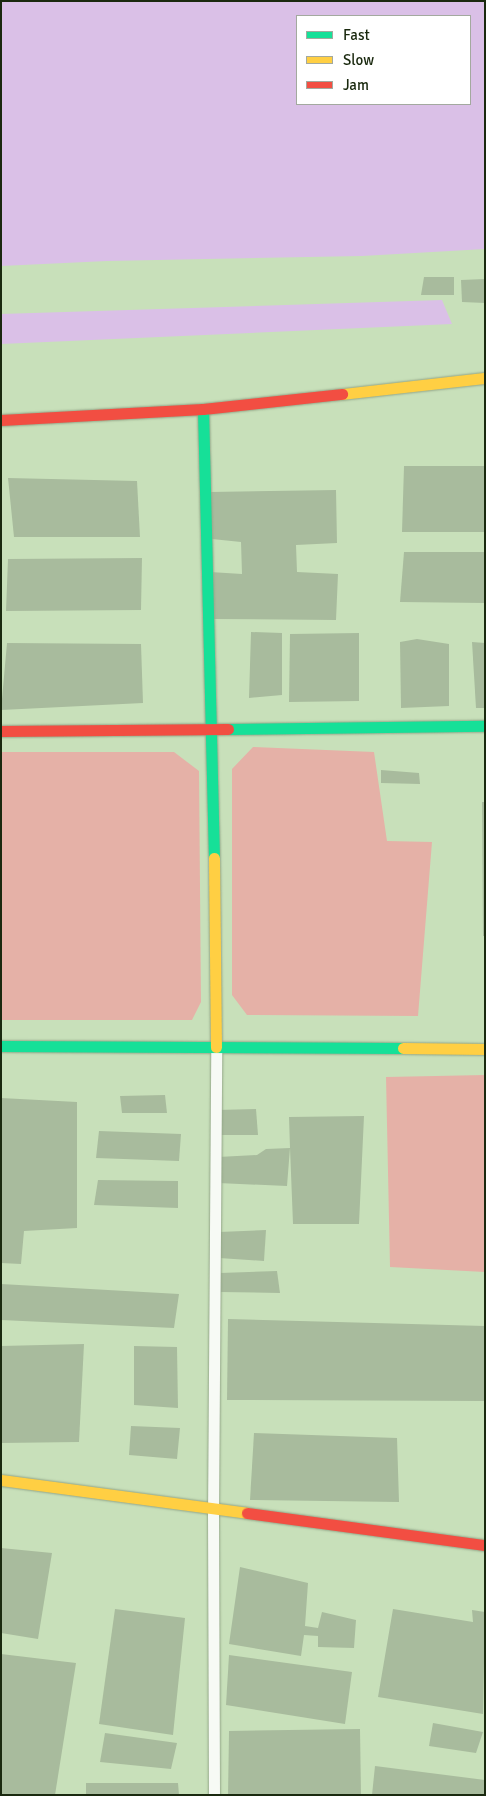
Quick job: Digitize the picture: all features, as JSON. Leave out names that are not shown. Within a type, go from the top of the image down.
[{"type":"street","points":[[1,420],[204,409],[485,378]]},
{"type":"street","points":[[204,409],[212,728],[216,1047],[213,1508],[214,1795]]},
{"type":"street","points":[[1,731],[485,726]]},
{"type":"street","points":[[1,1046],[485,1049]]},
{"type":"street","points":[[1,1480],[485,1545]]},
{"type":"shaded area","points":[[1,1],[485,1],[485,249],[362,256],[107,261],[1,266]]},
{"type":"shaded area","points":[[442,300],[452,324],[1,344],[1,314]]},
{"type":"shaded area","points":[[253,747],[374,752],[387,841],[432,842],[418,1016],[247,1015],[232,995],[232,769]]},
{"type":"shaded area","points":[[1,752],[174,752],[199,771],[201,1002],[192,1020],[1,1020]]},
{"type":"shaded area","points":[[485,1075],[485,1272],[390,1267],[386,1077]]},
{"type":"building","points":[[424,277],[454,277],[454,295],[421,295]]},
{"type":"building","points":[[485,279],[485,303],[462,302],[461,280]]},
{"type":"building","points":[[404,466],[485,466],[485,532],[402,532]]},
{"type":"building","points":[[8,478],[137,481],[140,537],[14,537]]},
{"type":"building","points":[[336,490],[337,543],[296,545],[297,572],[338,574],[336,620],[213,619],[210,572],[242,574],[241,542],[212,539],[210,492]]},
{"type":"building","points":[[404,552],[485,552],[485,603],[400,602]]},
{"type":"building","points":[[142,558],[141,610],[6,611],[8,559]]},
{"type":"building","points":[[251,632],[282,633],[282,695],[249,698]]},
{"type":"building","points":[[359,633],[359,701],[289,702],[290,634]]},
{"type":"building","points":[[417,639],[449,644],[449,706],[401,708],[400,642]]},
{"type":"building","points":[[472,642],[485,643],[485,708],[476,708]]},
{"type":"building","points":[[7,643],[141,644],[143,703],[1,710]]},
{"type":"building","points":[[381,770],[419,773],[420,784],[381,783]]},
{"type":"building","points":[[482,802],[485,802],[485,936],[483,936]]},
{"type":"building","points":[[165,1095],[167,1113],[122,1113],[120,1096]]},
{"type":"building","points":[[1,1098],[77,1102],[77,1228],[24,1231],[21,1264],[1,1263]]},
{"type":"building","points":[[256,1109],[258,1135],[217,1135],[217,1110]]},
{"type":"building","points":[[364,1116],[359,1224],[293,1224],[289,1117]]},
{"type":"building","points":[[99,1131],[181,1134],[179,1161],[96,1158]]},
{"type":"building","points":[[290,1148],[287,1186],[218,1183],[218,1157],[257,1155],[266,1149]]},
{"type":"building","points":[[98,1180],[178,1181],[178,1208],[94,1205]]},
{"type":"building","points":[[266,1230],[264,1261],[219,1258],[219,1232]]},
{"type":"building","points":[[277,1271],[280,1293],[220,1292],[220,1273]]},
{"type":"building","points":[[1,1284],[179,1294],[174,1328],[1,1320]]},
{"type":"building","points":[[228,1319],[485,1326],[485,1401],[227,1400]]},
{"type":"building","points":[[84,1344],[79,1442],[1,1443],[1,1346]]},
{"type":"building","points":[[134,1346],[177,1347],[178,1408],[134,1405]]},
{"type":"building","points":[[131,1426],[180,1428],[177,1459],[129,1455]]},
{"type":"building","points":[[254,1433],[397,1438],[399,1502],[250,1500]]},
{"type":"building","points":[[1,1548],[52,1553],[38,1639],[1,1633]]},
{"type":"building","points":[[240,1567],[308,1583],[305,1626],[318,1628],[322,1612],[356,1620],[354,1648],[318,1647],[318,1636],[304,1635],[301,1656],[229,1644]]},
{"type":"building","points":[[115,1609],[185,1618],[173,1735],[99,1724]]},
{"type":"building","points":[[393,1609],[473,1622],[472,1610],[485,1612],[483,1714],[378,1697]]},
{"type":"building","points":[[1,1654],[76,1663],[55,1795],[1,1795]]},
{"type":"building","points":[[229,1655],[352,1672],[345,1724],[226,1705]]},
{"type":"building","points":[[433,1723],[483,1732],[476,1753],[429,1746]]},
{"type":"building","points":[[360,1729],[361,1795],[228,1795],[229,1731]]},
{"type":"building","points":[[105,1733],[177,1743],[171,1769],[100,1762]]},
{"type":"building","points":[[375,1766],[485,1780],[485,1795],[372,1795]]},
{"type":"building","points":[[86,1783],[178,1783],[179,1795],[86,1795]]},
{"type":"traffic: fast","points":[[203,409],[214,858]]},
{"type":"traffic: fast","points":[[228,729],[485,726]]},
{"type":"traffic: fast","points":[[1,1046],[403,1048]]},
{"type":"traffic: slow","points":[[342,394],[485,378]]},
{"type":"traffic: slow","points":[[214,858],[216,1047]]},
{"type":"traffic: slow","points":[[403,1048],[485,1049]]},
{"type":"traffic: slow","points":[[1,1480],[247,1513]]},
{"type":"traffic: jam","points":[[1,420],[203,409],[342,394]]},
{"type":"traffic: jam","points":[[1,731],[228,729]]},
{"type":"traffic: jam","points":[[247,1513],[485,1545]]}]
